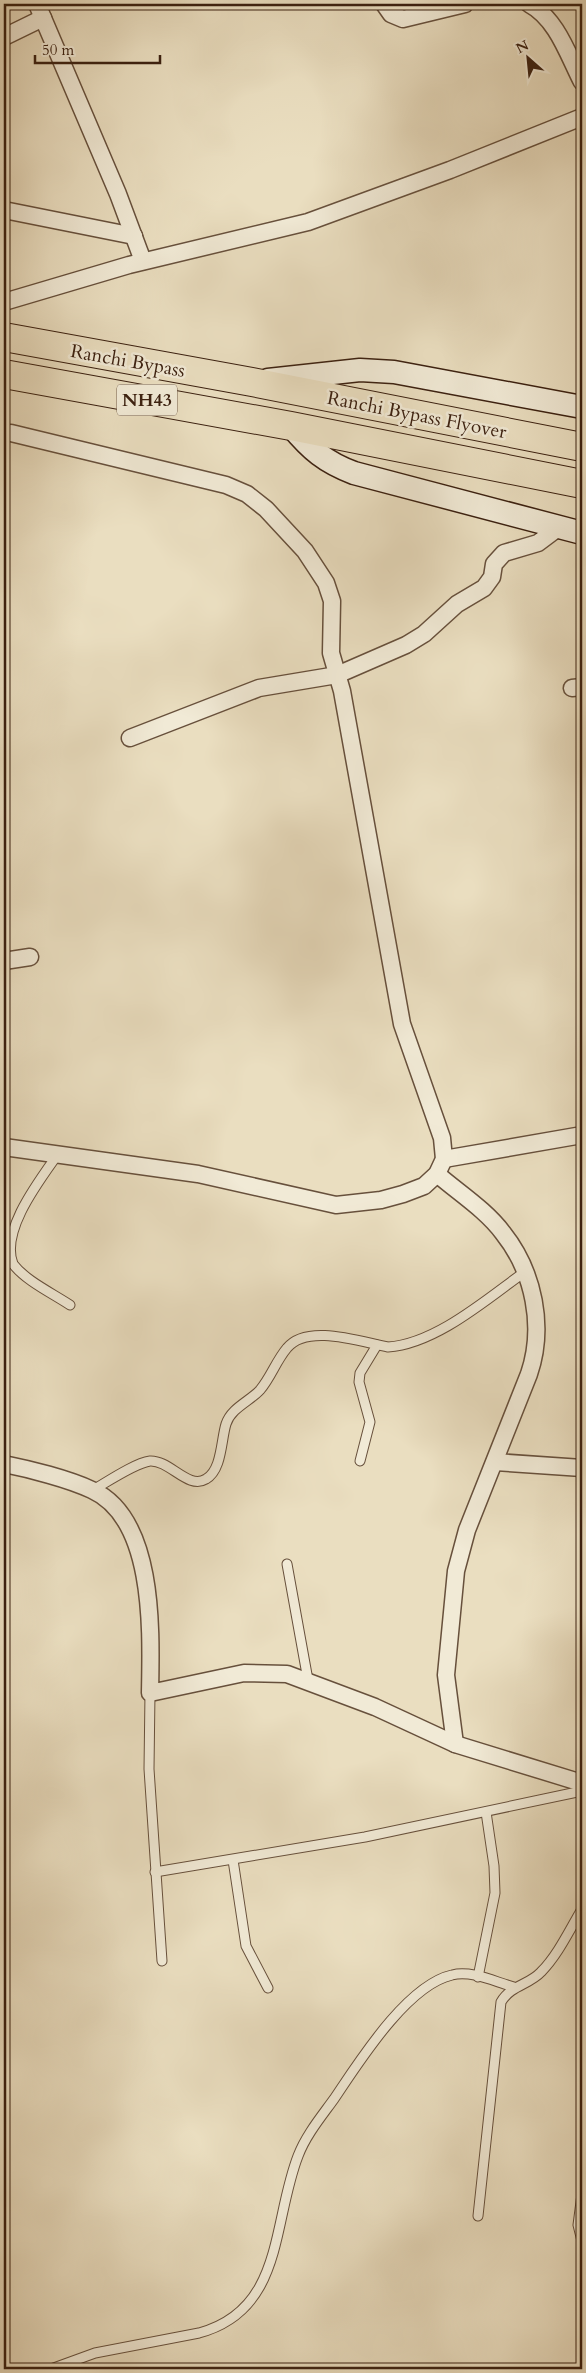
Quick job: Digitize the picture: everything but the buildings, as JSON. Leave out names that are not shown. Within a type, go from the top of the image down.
[{"type":"highway","name":"Ranchi Bypass","points":[[4,337],[252,382]]},
{"type":"highway","name":"Ranchi Bypass","points":[[4,374],[291,426]]},
{"type":"highway","name":"Ranchi Bypass Flyover","points":[[252,382],[582,447]]},
{"type":"highway","name":"Ranchi Bypass Flyover","points":[[291,426],[582,484]]},
{"type":"street","points":[[384,4],[391,14],[403,18],[465,4]]},
{"type":"street","points":[[529,4],[540,10],[553,25],[582,82]]},
{"type":"street","points":[[4,37],[40,11],[118,194],[144,261]]},
{"type":"street","points":[[4,302],[144,261],[308,222],[441,173],[582,117]]},
{"type":"street","points":[[4,210],[134,236]]},
{"type":"street","points":[[252,382],[360,370],[394,372],[582,407]]},
{"type":"street","points":[[291,426],[308,448],[339,467],[582,533]]},
{"type":"street","points":[[6,1148],[198,1174],[336,1205],[381,1200],[424,1186],[437,1174],[444,1159],[442,1138],[402,1024],[342,691],[330,640],[332,601],[326,583],[305,551],[257,501],[226,485],[11,433]]},
{"type":"street","points":[[130,738],[259,688],[337,676],[416,640],[457,604],[484,588],[492,576],[494,564],[504,553],[538,543],[558,528]]},
{"type":"street","points":[[4,962],[30,957]]},
{"type":"street","points":[[444,1159],[582,1135]]},
{"type":"street","points":[[437,1174],[502,1231],[526,1271],[537,1320],[535,1356],[467,1530],[456,1572],[446,1675],[454,1744]]},
{"type":"street","points":[[495,1462],[582,1468]]},
{"type":"street","points":[[4,1464],[93,1490],[112,1504],[128,1523],[138,1548],[150,1624],[150,1693],[244,1674],[287,1674],[308,1680],[375,1707],[454,1744],[582,1783]]},
{"type":"lane","points":[[58,1154],[13,1216],[6,1233],[6,1246],[9,1257],[22,1273],[70,1304]]},
{"type":"lane","points":[[93,1490],[150,1462],[164,1464],[190,1480],[198,1482],[206,1479],[213,1473],[217,1464],[229,1416],[259,1392],[268,1381],[288,1346],[298,1339],[311,1335],[335,1336],[377,1345],[398,1346],[424,1337],[473,1309],[526,1271]]},
{"type":"lane","points":[[360,1461],[370,1422],[359,1382],[360,1373],[377,1345]]},
{"type":"lane","points":[[287,1564],[308,1680]]},
{"type":"lane","points":[[150,1693],[148,1769],[162,1961]]},
{"type":"lane","points":[[155,1872],[365,1837],[582,1791]]},
{"type":"lane","points":[[478,1977],[495,1893],[494,1866],[486,1812]]},
{"type":"lane","points":[[233,1860],[246,1946],[268,1988]]},
{"type":"lane","points":[[478,2216],[499,2011],[506,1993],[514,1987],[533,1979],[546,1967],[582,1909]]},
{"type":"lane","points":[[51,2369],[95,2353],[214,2328],[230,2320],[248,2305],[266,2276],[298,2155],[305,2141],[374,2042],[400,2011],[438,1981],[459,1974],[514,1987]]},
{"type":"lane","points":[[582,2194],[578,2225],[582,2241]]}]
